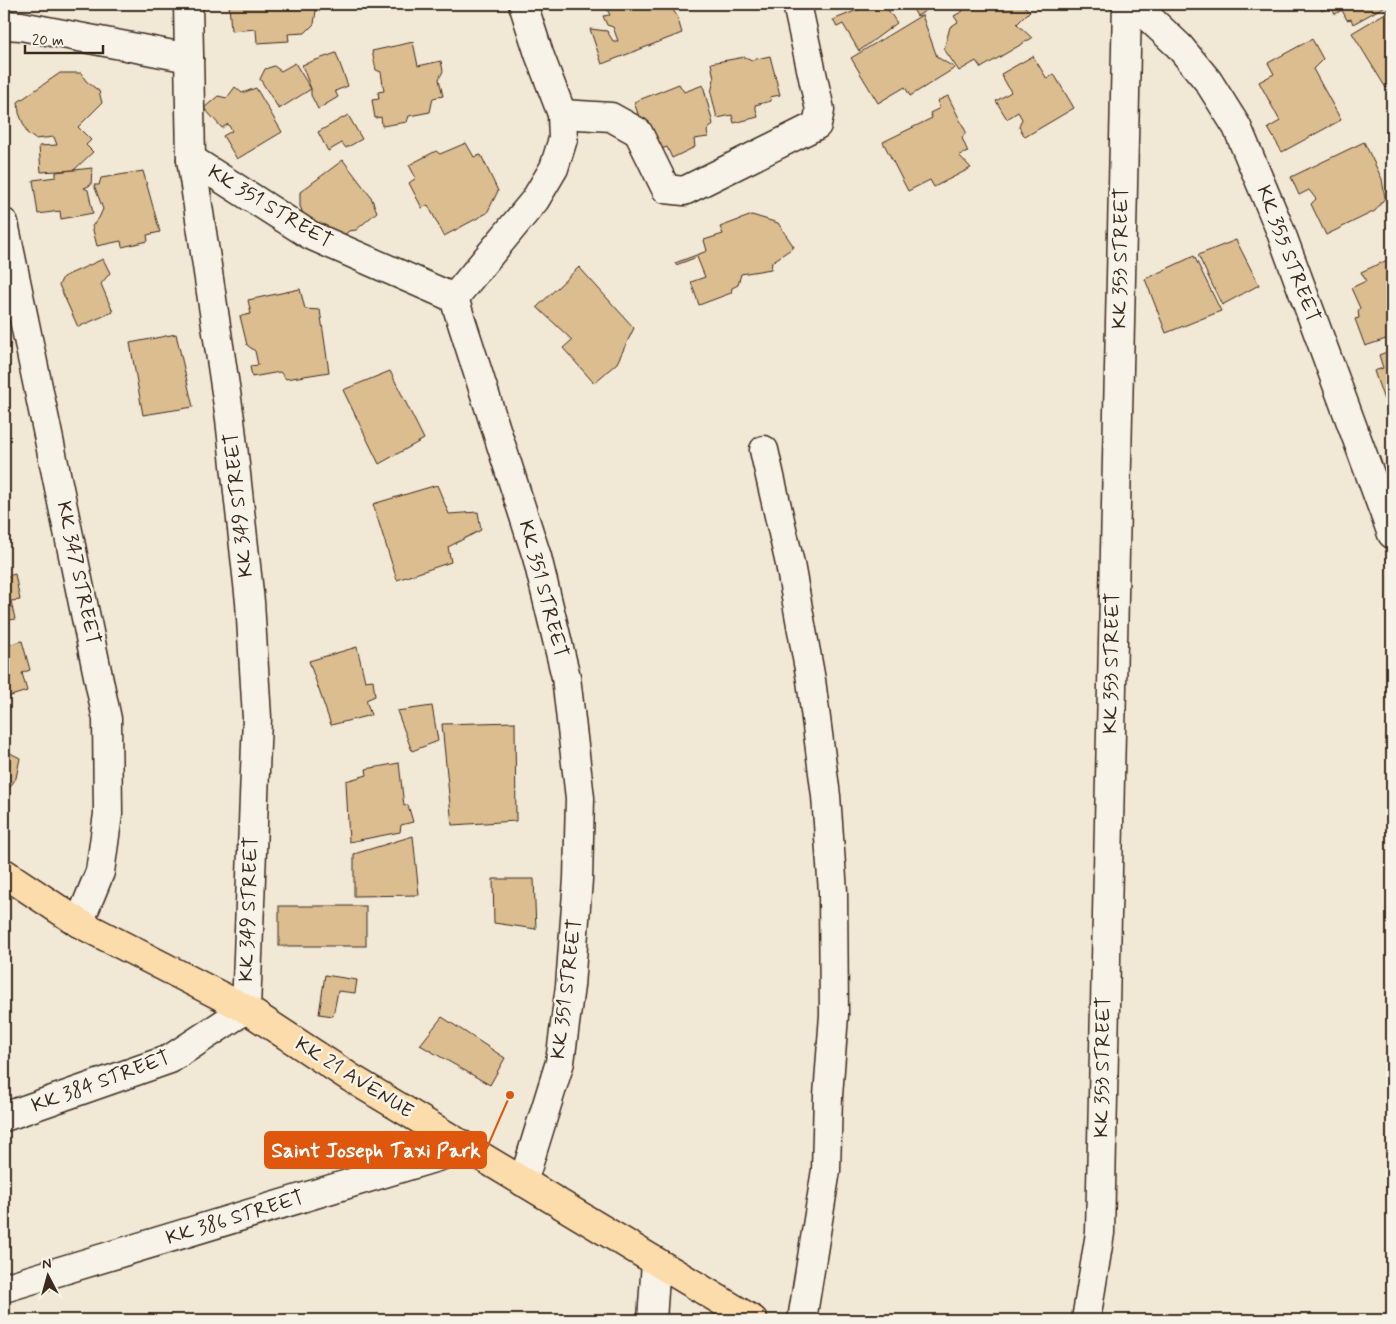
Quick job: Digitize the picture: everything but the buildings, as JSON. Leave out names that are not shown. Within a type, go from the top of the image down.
[{"type":"main road","name":"KK 21 AVENUE","points":[[4,873],[79,923],[246,1009],[351,1078],[753,1320]]},
{"type":"street","name":"KK 349 STREET","points":[[188,4],[191,159],[230,419],[250,602],[257,718],[246,1009]]},
{"type":"street","points":[[454,298],[546,182],[554,168],[563,139],[562,114],[539,54],[523,4]]},
{"type":"street","points":[[562,114],[611,117],[638,132],[666,189],[684,191],[817,125],[820,110],[797,4]]},
{"type":"street","name":"KK 353 STREET","points":[[1086,1320],[1100,1233],[1127,4]]},
{"type":"street","name":"KK 355 STREET","points":[[1134,4],[1179,46],[1208,81],[1237,127],[1279,227],[1392,534]]},
{"type":"street","points":[[4,25],[30,27],[189,58]]},
{"type":"street","name":"KK 351 STREET","points":[[191,159],[310,235],[454,298],[537,557],[566,677],[580,798],[578,880],[570,986],[560,1062],[523,1182]]},
{"type":"street","name":"KK 347 STREET","points":[[4,223],[108,719],[108,814],[106,833],[100,872],[79,923]]},
{"type":"street","points":[[764,450],[790,564],[811,680],[826,796],[833,892],[834,1015],[828,1096],[826,1170],[802,1320]]},
{"type":"street","name":"KK 384 STREET","points":[[4,1117],[170,1059],[246,1009]]},
{"type":"street","name":"KK 386 STREET","points":[[4,1288],[467,1148]]},
{"type":"street","points":[[652,1320],[656,1262]]},
{"type":"place","name":"Saint Joseph Taxi Park","points":[[510,1095]]}]
